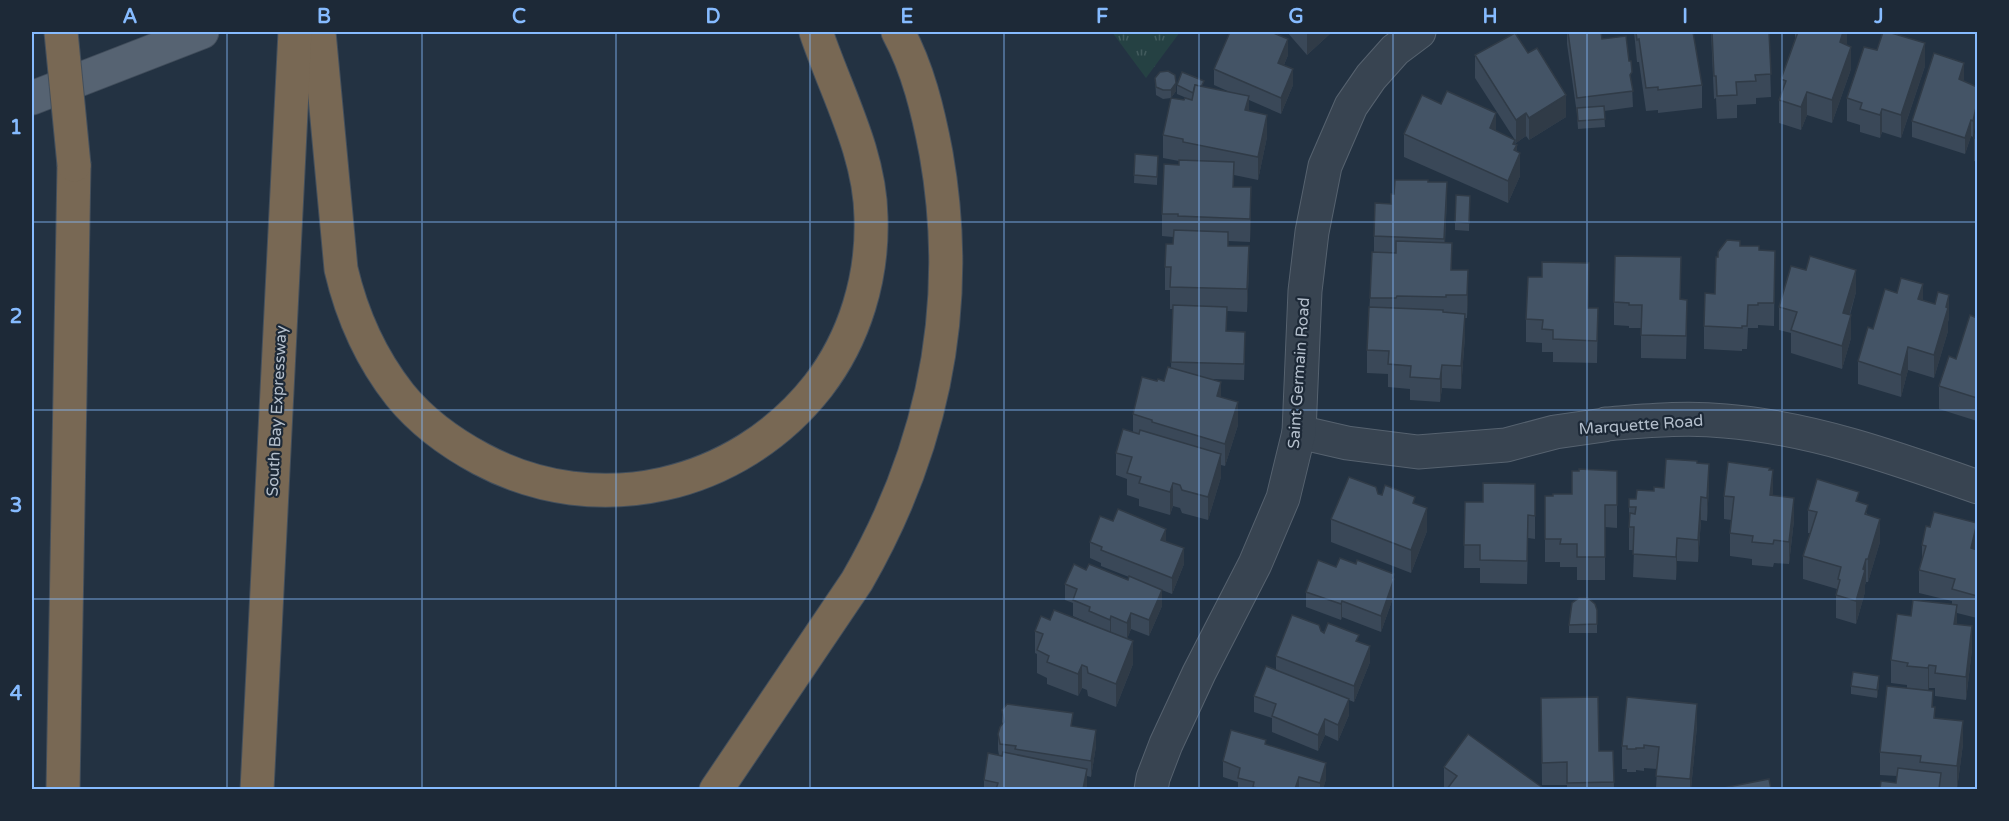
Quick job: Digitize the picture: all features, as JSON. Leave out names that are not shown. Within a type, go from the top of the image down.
[{"type":"highway","points":[[62,32],[74,165]]},
{"type":"highway","points":[[63,789],[74,165],[83,32]]},
{"type":"highway","name":"South Bay Expressway","points":[[257,789],[295,32]]},
{"type":"highway","points":[[319,32],[341,269],[348,296],[369,348],[401,396],[422,418],[476,457],[512,473],[549,484],[577,489],[606,490],[635,489],[692,476],[736,457],[768,436],[789,418],[826,375],[852,326],[868,271],[871,216],[869,189],[856,137],[816,32]]},
{"type":"highway","points":[[716,789],[857,581],[877,546],[909,473],[932,396],[944,317],[946,257],[944,215],[939,173],[927,111],[908,51],[898,32]]},
{"type":"main road","points":[[32,98],[202,32]]},
{"type":"street","name":"Saint Germain Road","points":[[1151,789],[1153,778],[1174,725],[1255,564],[1279,509],[1292,464],[1299,432],[1305,291],[1312,232],[1325,166],[1351,106],[1371,77],[1395,50],[1419,32]]},
{"type":"street","name":"Marquette Road","points":[[1299,432],[1347,443],[1419,452],[1506,445],[1555,432],[1606,424],[1688,419],[1726,421],[1760,424],[1813,434],[1977,487]]},
{"type":"green space","points":[[1112,32],[1180,32],[1146,78]]},
{"type":"building","points":[[1230,32],[1271,32],[1288,39],[1278,63],[1293,69],[1281,98],[1214,69]]},
{"type":"building","points":[[1568,32],[1601,32],[1602,39],[1626,36],[1629,61],[1631,61],[1630,75],[1633,91],[1577,98]]},
{"type":"building","points":[[1636,32],[1693,32],[1702,85],[1658,90],[1658,87],[1646,88]]},
{"type":"building","points":[[1712,32],[1769,32],[1771,74],[1755,75],[1756,81],[1736,82],[1737,95],[1717,96]]},
{"type":"building","points":[[1798,32],[1843,32],[1840,42],[1851,47],[1832,100],[1807,92],[1801,107],[1779,100],[1786,81],[1781,79]]},
{"type":"building","points":[[1883,32],[1925,43],[1901,115],[1882,109],[1880,115],[1860,109],[1862,103],[1847,98],[1864,47],[1877,50]]},
{"type":"building","points":[[1515,33],[1528,53],[1537,48],[1566,95],[1529,118],[1526,113],[1516,120],[1475,55]]},
{"type":"building","points":[[1934,53],[1964,63],[1959,79],[1977,87],[1977,103],[1973,121],[1971,120],[1965,138],[1912,121]]},
{"type":"building","points":[[1168,71],[1175,75],[1176,83],[1171,90],[1156,87],[1155,78],[1160,72]]},
{"type":"building","points":[[1182,72],[1204,81],[1201,87],[1195,85],[1193,93],[1177,85]]},
{"type":"building","points":[[1195,85],[1249,96],[1245,110],[1267,115],[1258,157],[1183,142],[1183,139],[1163,135],[1171,98],[1192,100]]},
{"type":"building","points":[[1447,91],[1496,113],[1490,128],[1515,140],[1513,144],[1517,145],[1514,150],[1520,153],[1508,181],[1404,134],[1422,95],[1441,104]]},
{"type":"building","points":[[1604,106],[1605,119],[1578,121],[1577,108]]},
{"type":"building","points":[[1135,154],[1158,156],[1157,177],[1134,175]]},
{"type":"building","points":[[1179,160],[1234,162],[1233,187],[1251,187],[1250,219],[1162,214],[1164,164],[1179,165]]},
{"type":"building","points":[[1395,180],[1447,182],[1444,239],[1374,236],[1375,203],[1391,204]]},
{"type":"building","points":[[1456,195],[1470,196],[1469,223],[1455,222]]},
{"type":"building","points":[[1174,230],[1228,232],[1228,246],[1249,246],[1247,289],[1170,287],[1171,267],[1165,267],[1166,244],[1173,244]]},
{"type":"building","points":[[1727,240],[1740,241],[1740,246],[1759,246],[1759,250],[1775,251],[1774,303],[1748,305],[1747,326],[1742,326],[1742,328],[1704,326],[1705,293],[1715,294],[1716,257]]},
{"type":"building","points":[[1396,241],[1452,243],[1451,270],[1468,270],[1467,295],[1370,298],[1372,252],[1396,253]]},
{"type":"building","points":[[1615,256],[1681,257],[1680,299],[1687,300],[1686,336],[1641,335],[1642,305],[1614,302]]},
{"type":"building","points":[[1810,256],[1856,270],[1843,313],[1851,315],[1842,346],[1791,330],[1797,312],[1779,307],[1791,266],[1806,270]]},
{"type":"building","points":[[1542,262],[1589,263],[1588,308],[1598,308],[1597,341],[1553,339],[1553,330],[1542,329],[1543,320],[1526,319],[1528,277],[1542,277]]},
{"type":"building","points":[[1901,278],[1923,284],[1918,299],[1935,304],[1938,292],[1949,295],[1946,307],[1948,308],[1934,355],[1908,347],[1901,375],[1858,361],[1868,327],[1873,329],[1885,289],[1897,293]]},
{"type":"building","points":[[1173,305],[1227,307],[1226,331],[1245,332],[1244,364],[1171,362]]},
{"type":"building","points":[[1369,307],[1443,310],[1443,312],[1465,314],[1461,366],[1442,365],[1440,379],[1410,377],[1411,366],[1388,364],[1389,351],[1367,350]]},
{"type":"building","points":[[1970,315],[1977,318],[1977,398],[1939,386],[1949,356],[1956,359]]},
{"type":"building","points":[[1168,367],[1221,382],[1217,396],[1238,402],[1225,444],[1133,414],[1142,377],[1164,381]]},
{"type":"building","points":[[1123,429],[1139,434],[1140,430],[1221,454],[1208,497],[1182,490],[1180,485],[1173,483],[1170,492],[1139,483],[1141,477],[1127,473],[1132,457],[1116,453]]},
{"type":"building","points":[[1666,459],[1709,464],[1707,498],[1701,497],[1698,540],[1677,538],[1676,557],[1633,554],[1634,527],[1629,527],[1630,513],[1635,514],[1636,507],[1629,507],[1629,499],[1636,499],[1637,490],[1654,491],[1654,487],[1664,488]]},
{"type":"building","points":[[1728,462],[1773,470],[1770,495],[1794,498],[1789,542],[1774,540],[1773,544],[1752,542],[1753,536],[1730,533],[1734,497],[1724,496]]},
{"type":"building","points":[[1579,469],[1617,471],[1617,505],[1605,505],[1605,557],[1577,557],[1577,544],[1560,544],[1561,539],[1545,539],[1545,496],[1572,494],[1572,471],[1579,471]]},
{"type":"building","points":[[1349,477],[1376,487],[1378,494],[1382,495],[1385,485],[1415,497],[1413,503],[1427,508],[1411,550],[1331,519]]},
{"type":"building","points":[[1817,479],[1859,492],[1856,501],[1868,505],[1865,514],[1880,519],[1863,569],[1865,570],[1856,601],[1836,595],[1841,567],[1803,556],[1817,512],[1808,510]]},
{"type":"building","points":[[1483,483],[1535,484],[1535,516],[1528,515],[1527,561],[1480,560],[1480,545],[1464,545],[1465,502],[1483,502]]},
{"type":"building","points":[[1118,509],[1166,529],[1161,540],[1184,548],[1172,578],[1101,550],[1102,547],[1090,542],[1100,516],[1113,521]]},
{"type":"building","points":[[1934,512],[1977,523],[1971,548],[1977,550],[1977,596],[1952,589],[1955,579],[1919,570],[1926,546],[1922,545],[1926,526],[1930,527]]},
{"type":"building","points":[[1340,558],[1356,564],[1357,560],[1394,574],[1381,616],[1342,601],[1341,604],[1306,592],[1318,560],[1336,567]]},
{"type":"building","points":[[1074,564],[1086,570],[1089,564],[1128,580],[1129,576],[1162,590],[1149,620],[1131,613],[1127,623],[1111,616],[1110,620],[1089,611],[1090,607],[1073,600],[1077,589],[1065,584]]},
{"type":"building","points":[[1579,598],[1588,598],[1595,604],[1597,624],[1569,625],[1572,603]]},
{"type":"building","points":[[1913,600],[1957,605],[1954,624],[1972,626],[1966,677],[1935,673],[1936,666],[1929,665],[1928,668],[1907,666],[1908,663],[1891,660],[1897,614],[1911,616]]},
{"type":"building","points":[[1054,610],[1133,641],[1116,684],[1088,673],[1087,667],[1082,665],[1078,674],[1047,662],[1049,656],[1037,650],[1043,634],[1035,631],[1041,616],[1050,620]]},
{"type":"building","points":[[1292,615],[1319,625],[1324,633],[1328,623],[1359,635],[1356,641],[1370,646],[1354,686],[1276,656]]},
{"type":"building","points":[[1266,666],[1349,699],[1338,725],[1325,719],[1318,735],[1272,716],[1276,704],[1254,696]]},
{"type":"building","points":[[1853,672],[1879,676],[1877,690],[1851,686]]},
{"type":"building","points":[[1887,686],[1933,691],[1934,718],[1963,721],[1957,766],[1920,762],[1921,756],[1880,752]]},
{"type":"building","points":[[1598,697],[1599,751],[1613,751],[1614,782],[1567,783],[1567,762],[1542,763],[1541,698]]},
{"type":"building","points":[[1627,697],[1697,704],[1690,779],[1656,776],[1659,747],[1644,745],[1644,748],[1627,749],[1627,746],[1622,746]]},
{"type":"building","points":[[1007,704],[1073,713],[1071,726],[1096,730],[1091,761],[1015,749],[1016,746],[1000,744],[998,734],[1004,722],[1002,710]]},
{"type":"building","points":[[1231,730],[1266,740],[1265,744],[1326,763],[1320,783],[1299,777],[1295,789],[1256,789],[1253,787],[1254,782],[1238,778],[1240,768],[1223,761]]},
{"type":"building","points":[[1468,734],[1543,788],[1447,789],[1457,776],[1444,767]]},
{"type":"building","points":[[1003,752],[1087,769],[1083,789],[996,789],[998,783],[984,780],[988,753],[1002,756]]},
{"type":"building","points":[[1898,768],[1941,773],[1939,789],[1880,789],[1881,781],[1896,783]]},
{"type":"building","points":[[1769,779],[1771,789],[1718,789]]}]
